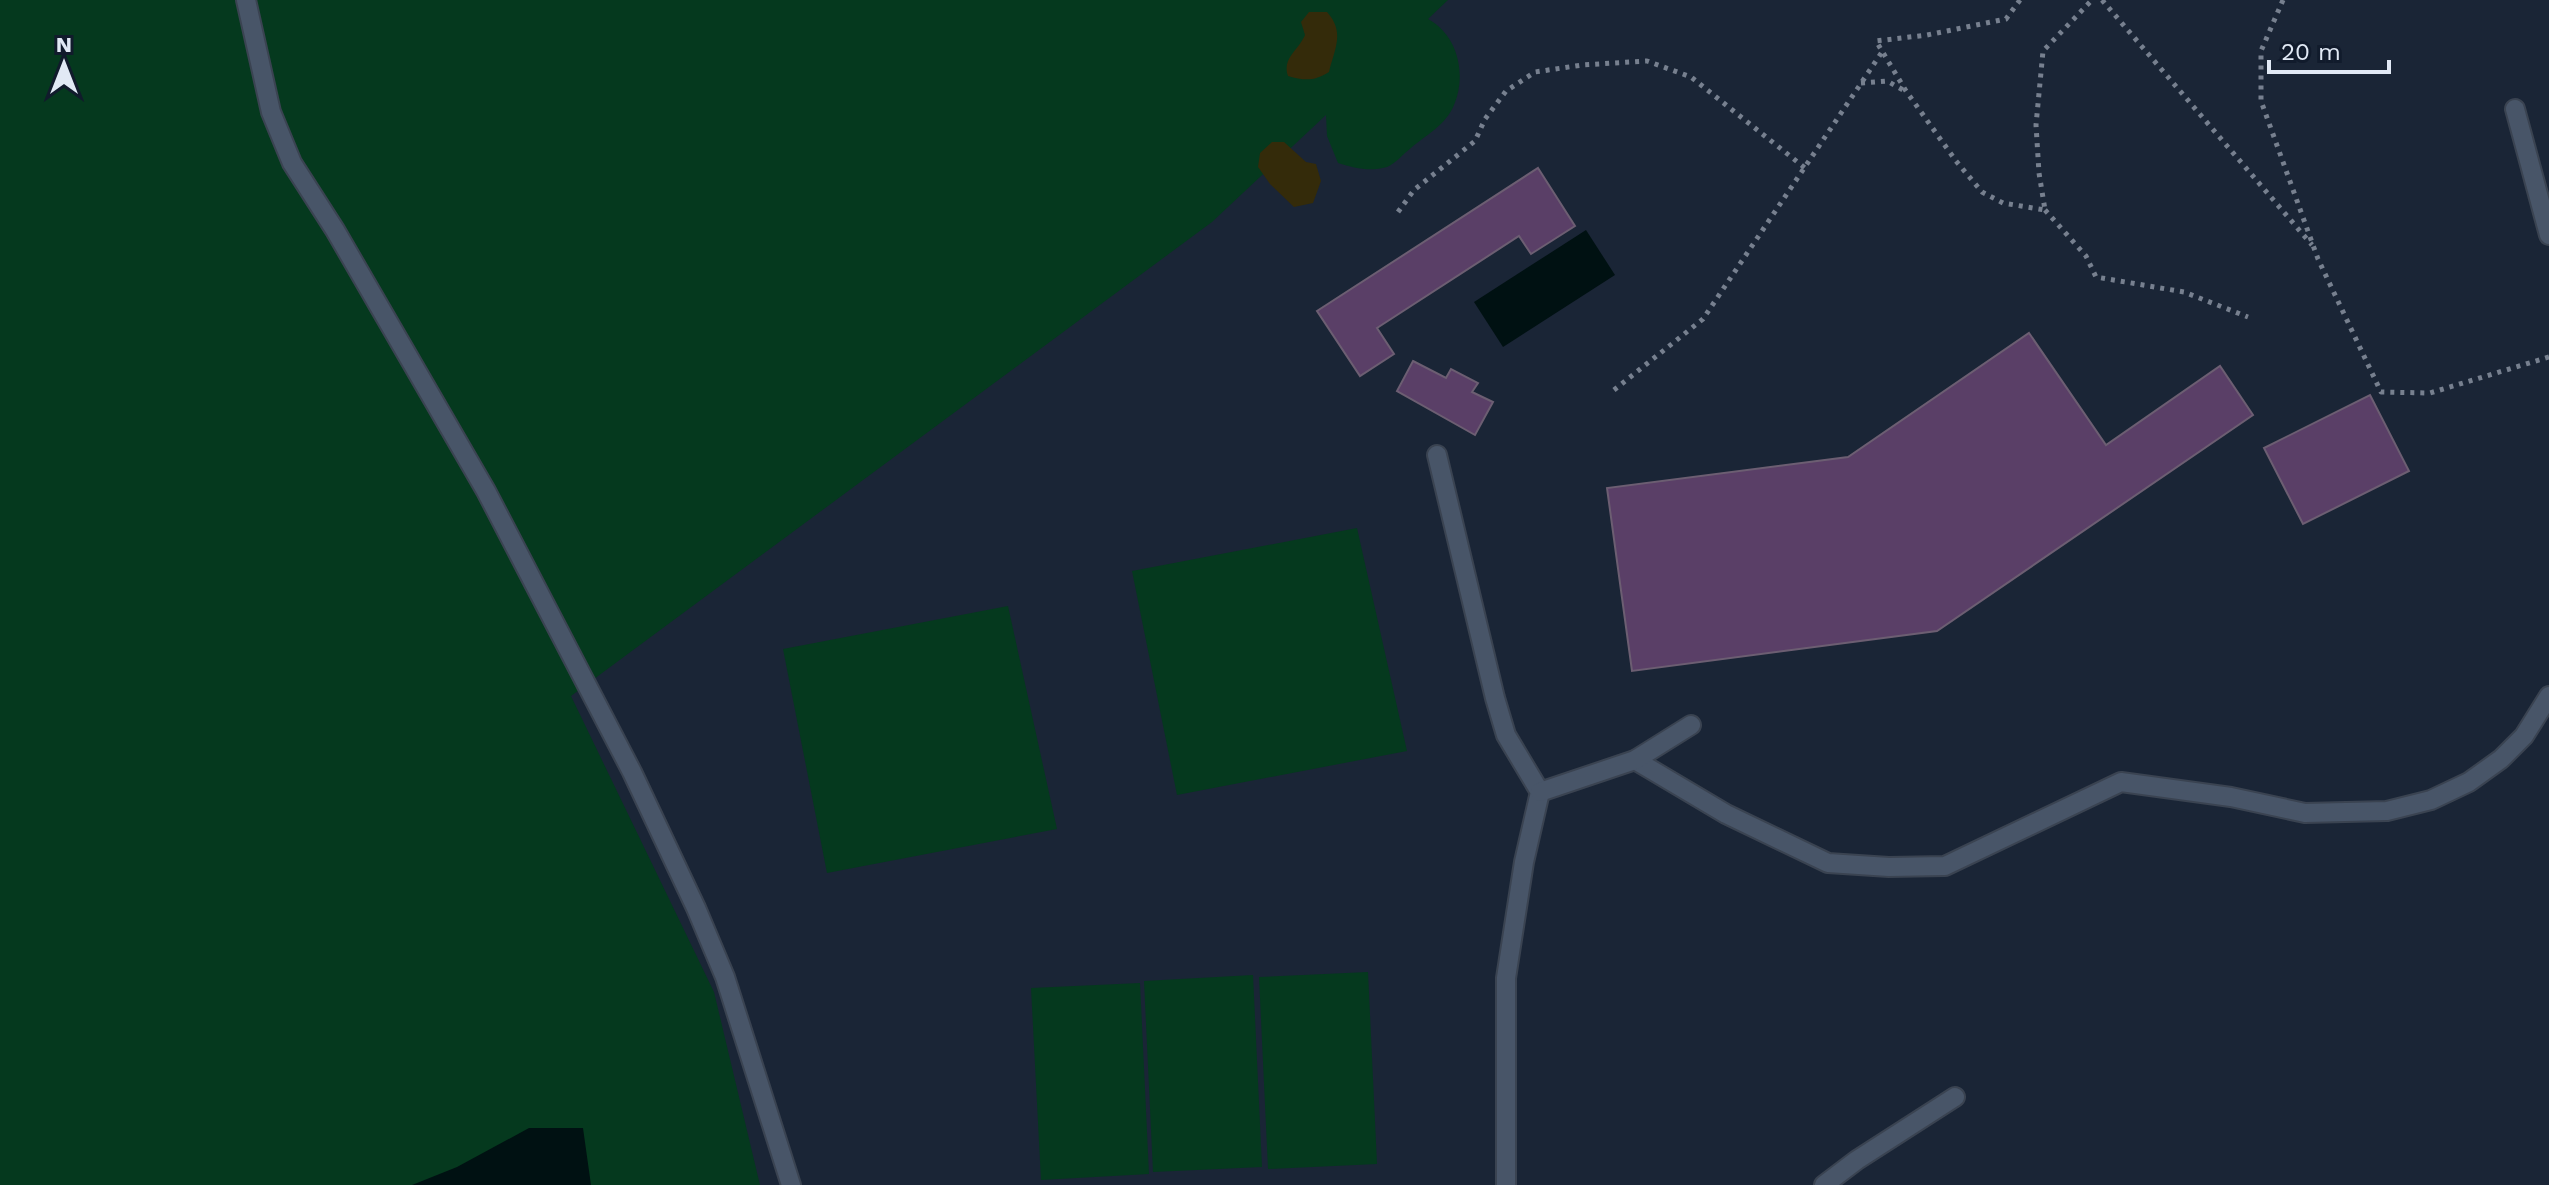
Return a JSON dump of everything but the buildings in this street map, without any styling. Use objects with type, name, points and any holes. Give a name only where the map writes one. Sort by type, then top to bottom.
[{"type":"lane","points":[[246,0],[271,112],[292,163],[335,230],[486,491],[632,772],[696,908],[725,977],[791,1185]]},
{"type":"lane","points":[[2515,109],[2526,140],[2549,235]]},
{"type":"lane","points":[[1437,455],[1506,735],[1540,792],[1521,876],[1506,978],[1506,1185]]},
{"type":"lane","points":[[1635,760],[1726,814],[1828,863],[1889,867],[1945,866],[2121,782],[2231,797],[2305,813],[2387,811],[2431,800],[2469,782],[2501,759],[2524,736],[2549,696]]},
{"type":"lane","points":[[1540,792],[1635,760],[1691,725]]},
{"type":"lane","points":[[1824,1185],[1955,1097]]},
{"type":"path","points":[[2020,0],[2006,19],[1927,35],[1876,41],[1906,91],[1982,192],[2003,203],[2045,210]]},
{"type":"path","points":[[2092,0],[2043,51],[2036,125],[2045,210],[2086,256],[2096,277],[2184,292],[2248,317]]},
{"type":"path","points":[[2102,0],[2314,248]]},
{"type":"path","points":[[2283,0],[2261,51],[2261,101],[2314,248],[2381,392],[2430,393],[2549,357]]},
{"type":"path","points":[[1614,390],[1703,319],[1882,52]]},
{"type":"path","points":[[1398,212],[1414,190],[1475,141],[1485,119],[1506,91],[1535,72],[1582,65],[1647,61],[1691,77],[1805,168]]},
{"type":"path","points":[[1861,83],[1887,81],[1906,91]]},
{"type":"green space","points":[[0,0],[1448,0],[1428,19],[1447,35],[1453,45],[1460,81],[1454,105],[1446,118],[1387,167],[1368,169],[1338,163],[1327,136],[1326,115],[1212,222],[571,696],[714,992],[760,1185],[0,1185]]},
{"type":"green space","points":[[1357,528],[1407,751],[1177,795],[1132,571]]},
{"type":"green space","points":[[1008,606],[1057,829],[827,873],[783,649]]},
{"type":"green space","points":[[1368,972],[1377,1164],[1268,1169],[1259,977]]},
{"type":"green space","points":[[1253,975],[1262,1167],[1153,1172],[1144,981]]},
{"type":"green space","points":[[1140,983],[1149,1174],[1041,1180],[1031,988]]},
{"type":"sand","points":[[1309,12],[1327,12],[1336,26],[1337,40],[1329,72],[1314,79],[1288,76],[1287,64],[1305,35],[1301,22]]},
{"type":"sand","points":[[1272,142],[1284,142],[1306,162],[1316,164],[1321,181],[1313,203],[1294,207],[1270,184],[1258,167],[1260,153]]},
{"type":"shaded area","points":[[1586,230],[1615,275],[1503,347],[1474,302]]},
{"type":"shaded area","points":[[529,1128],[583,1128],[591,1185],[412,1185],[457,1167]]}]
